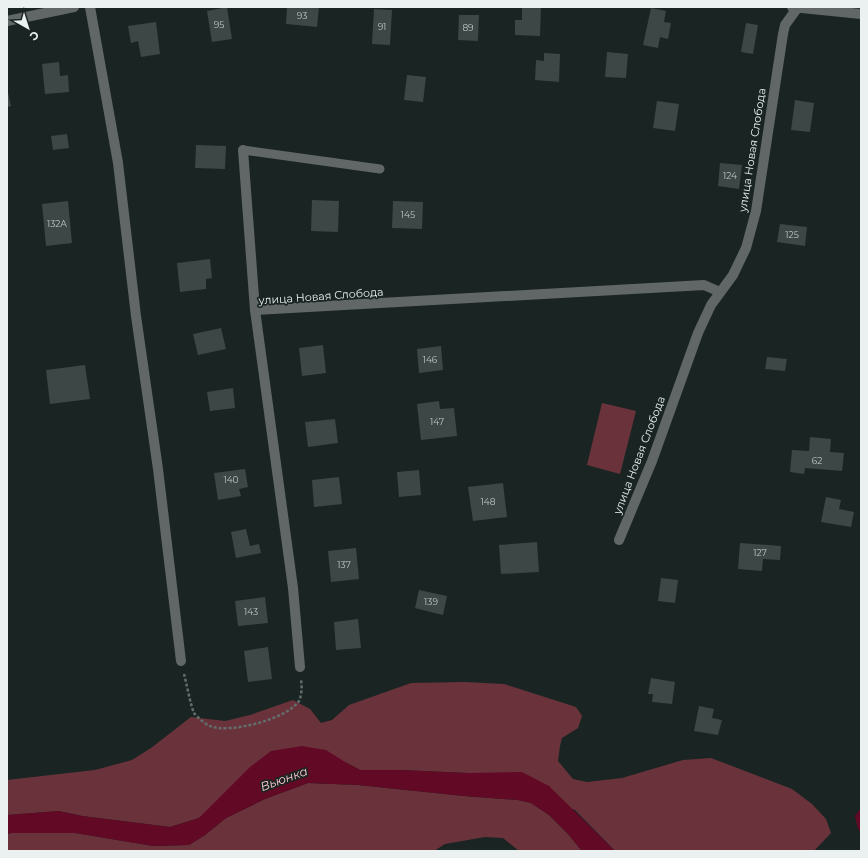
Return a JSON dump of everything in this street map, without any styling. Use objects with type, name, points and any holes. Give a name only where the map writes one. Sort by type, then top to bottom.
[{"type":"street","points":[[7,22],[74,7]]},
{"type":"street","points":[[90,7],[118,163],[136,316],[158,469],[181,661]]},
{"type":"street","points":[[795,7],[861,14]]},
{"type":"street","name":"улица Новая Слобода","points":[[619,540],[652,461],[698,333],[711,305],[732,275],[746,248],[756,211],[783,34],[785,26],[795,7]]},
{"type":"street","points":[[243,150],[255,310]]},
{"type":"street","name":"улица Новая Слобода","points":[[300,667],[293,588],[255,310],[704,285],[720,292]]},
{"type":"lane","points":[[243,150],[380,169]]},
{"type":"path","points":[[181,661],[194,712],[209,726],[222,729],[261,723],[286,711],[299,700],[302,686],[300,667]]},
{"type":"shaded area","points":[[602,403],[636,411],[620,474],[587,465]]},
{"type":"shaded area","points":[[465,682],[504,684],[576,707],[582,716],[578,728],[562,738],[558,761],[573,779],[587,782],[622,778],[683,760],[711,758],[792,789],[812,804],[826,819],[831,833],[814,851],[615,851],[575,810],[468,773],[360,770],[345,762],[218,801],[199,818],[170,827],[82,816],[59,811],[7,815],[7,780],[95,770],[132,760],[151,748],[191,717],[225,721],[250,715],[293,700],[310,709],[321,723],[332,720],[349,705],[411,683]]},
{"type":"shaded area","points":[[308,783],[358,785],[518,800],[531,803],[549,815],[582,851],[519,851],[503,838],[485,837],[445,844],[434,851],[7,851],[7,834],[11,833],[75,833],[153,846],[189,845],[205,835],[226,818],[265,799]]},
{"type":"water","name":"Вьюнка","points":[[302,746],[326,750],[360,770],[468,773],[522,772],[549,786],[615,851],[582,851],[549,815],[531,803],[518,800],[358,785],[308,783],[265,799],[226,818],[205,835],[189,845],[153,846],[75,833],[7,834],[7,815],[59,811],[82,816],[170,827],[199,818],[250,767],[271,751]]},
{"type":"water","points":[[861,808],[861,833],[858,829],[855,816]]},
{"type":"building","points":[[227,7],[232,39],[212,42],[207,11]]},
{"type":"building","points":[[319,7],[317,27],[286,24],[287,8]]},
{"type":"building","points":[[522,7],[541,7],[540,36],[515,35],[515,20],[522,20]]},
{"type":"building","points":[[651,8],[666,11],[664,22],[671,23],[668,39],[660,37],[658,48],[643,45]]},
{"type":"building","points":[[374,9],[392,10],[390,45],[372,44]]},
{"type":"building","points":[[459,15],[479,15],[478,41],[458,40]]},
{"type":"building","points":[[156,22],[160,54],[141,57],[138,41],[131,43],[128,26]]},
{"type":"building","points":[[746,23],[758,25],[753,54],[741,52]]},
{"type":"building","points":[[607,52],[628,54],[626,78],[605,77]]},
{"type":"building","points":[[544,53],[560,54],[559,82],[535,80],[536,60],[544,61]]},
{"type":"building","points":[[59,62],[60,76],[68,75],[69,92],[45,94],[42,64]]},
{"type":"building","points":[[407,75],[426,77],[423,102],[404,100]]},
{"type":"building","points":[[7,88],[11,106],[7,107]]},
{"type":"building","points":[[795,100],[814,103],[810,132],[791,130]]},
{"type":"building","points":[[657,101],[679,104],[675,131],[653,128]]},
{"type":"building","points":[[67,134],[69,148],[53,150],[51,136]]},
{"type":"building","points":[[196,145],[226,146],[225,169],[195,168]]},
{"type":"building","points":[[720,163],[742,165],[739,189],[718,186]]},
{"type":"building","points":[[312,200],[339,201],[338,232],[311,231]]},
{"type":"building","points":[[68,201],[72,243],[46,246],[42,204]]},
{"type":"building","points":[[393,201],[423,202],[422,229],[392,228]]},
{"type":"building","points":[[780,224],[807,227],[805,246],[777,242]]},
{"type":"building","points":[[210,259],[212,278],[206,279],[206,289],[180,292],[177,263]]},
{"type":"building","points":[[221,328],[226,349],[198,355],[193,334]]},
{"type":"building","points":[[323,345],[326,373],[302,376],[299,348]]},
{"type":"building","points":[[441,346],[443,370],[419,373],[417,349]]},
{"type":"building","points":[[767,357],[787,359],[785,371],[765,369]]},
{"type":"building","points":[[85,365],[90,399],[50,404],[46,370]]},
{"type":"building","points":[[233,388],[235,408],[210,411],[207,392]]},
{"type":"building","points":[[439,401],[440,409],[454,408],[457,436],[421,440],[417,404]]},
{"type":"building","points":[[335,419],[338,443],[308,447],[305,422]]},
{"type":"building","points":[[810,437],[831,439],[830,452],[844,453],[842,471],[805,468],[804,474],[790,472],[792,450],[809,451]]},
{"type":"building","points":[[245,469],[248,487],[239,489],[241,496],[218,500],[214,473]]},
{"type":"building","points":[[419,470],[421,495],[399,497],[397,472]]},
{"type":"building","points":[[339,477],[342,504],[314,507],[312,480]]},
{"type":"building","points":[[503,483],[507,517],[473,521],[468,487]]},
{"type":"building","points":[[826,497],[841,500],[839,509],[854,512],[851,527],[821,522]]},
{"type":"building","points":[[246,529],[250,546],[259,544],[261,553],[236,558],[231,532]]},
{"type":"building","points":[[537,542],[539,572],[501,574],[499,545]]},
{"type":"building","points":[[740,543],[781,546],[780,560],[763,559],[762,571],[738,569]]},
{"type":"building","points":[[356,548],[359,579],[331,582],[328,551]]},
{"type":"building","points":[[661,578],[678,580],[675,603],[658,601]]},
{"type":"building","points":[[419,590],[447,596],[443,615],[415,608]]},
{"type":"building","points":[[265,597],[268,623],[238,626],[235,601]]},
{"type":"building","points":[[358,619],[361,648],[336,650],[334,622]]},
{"type":"building","points":[[268,647],[272,679],[248,682],[244,651]]},
{"type":"building","points":[[651,678],[675,682],[672,704],[652,702],[653,694],[648,694]]},
{"type":"building","points":[[699,706],[714,709],[712,718],[722,720],[718,735],[694,731]]}]
